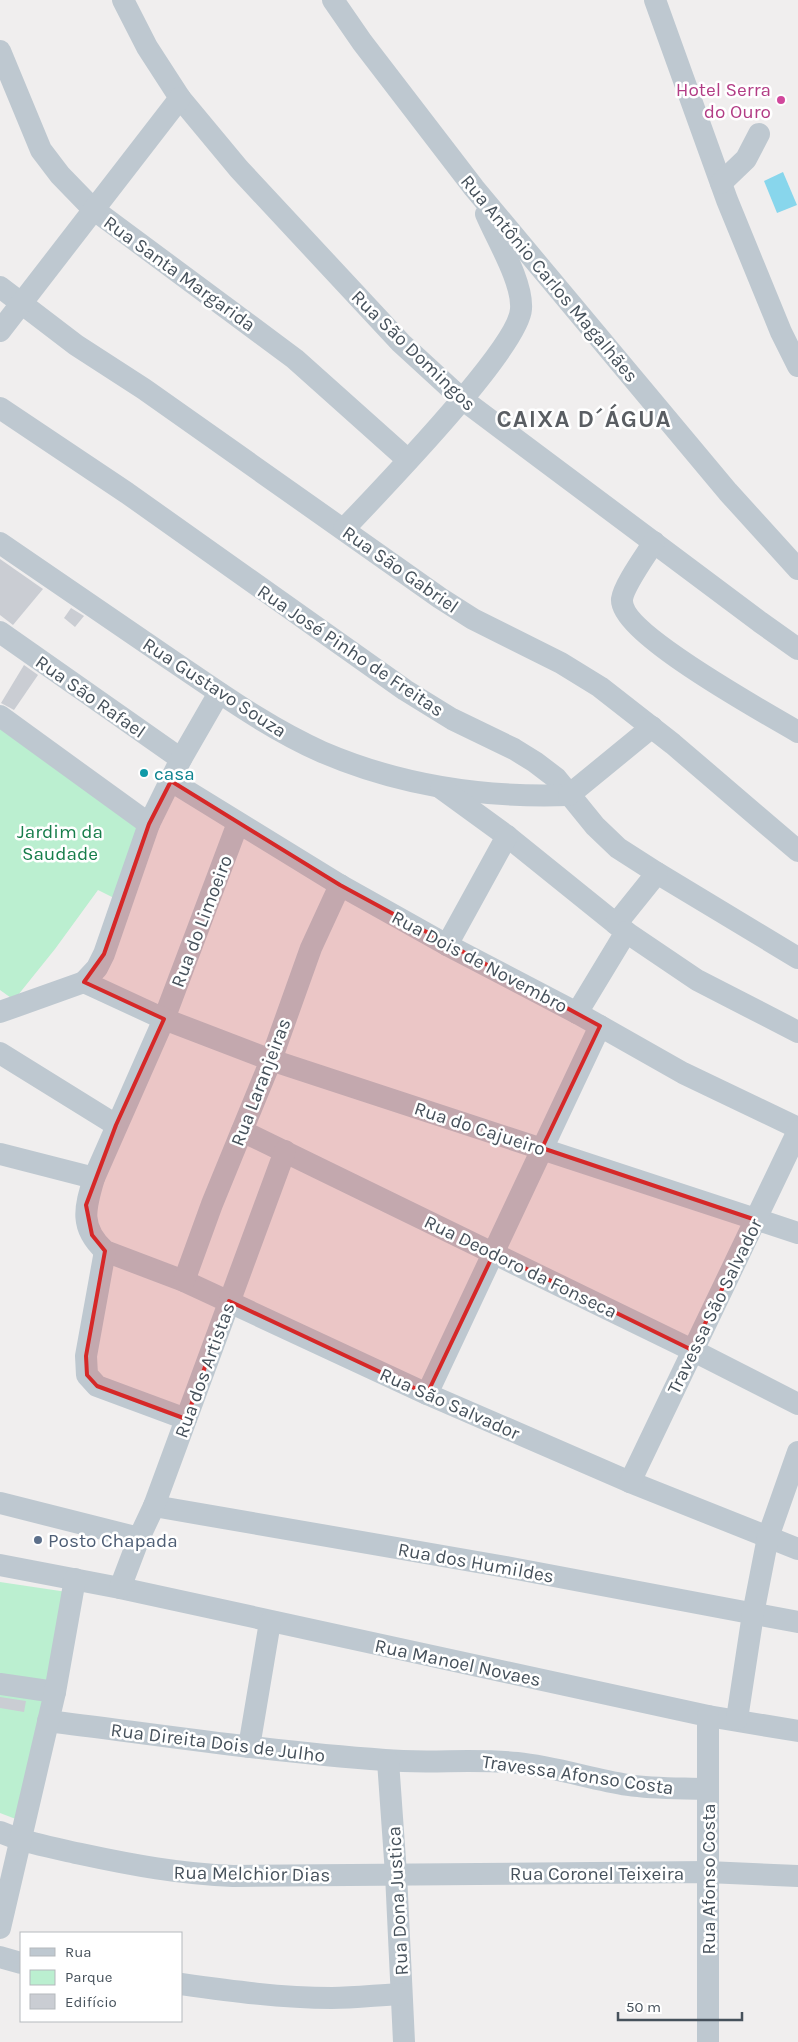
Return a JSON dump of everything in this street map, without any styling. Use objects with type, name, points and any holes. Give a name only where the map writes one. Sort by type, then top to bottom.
[{"type":"street","name":"Rua São Domingos","points":[[122,0],[148,47],[180,98],[239,169],[329,268],[401,342],[462,399],[798,648]]},
{"type":"street","name":"Rua Antônio Carlos Magalhães","points":[[333,0],[362,42],[474,188],[728,492],[798,569]]},
{"type":"street","points":[[655,0],[721,183],[778,323],[798,366]]},
{"type":"street","name":"Rua Santa Margarida","points":[[0,51],[42,150],[60,175],[94,209],[295,359],[408,460]]},
{"type":"street","points":[[0,331],[180,98]]},
{"type":"street","points":[[721,183],[746,159],[759,134]]},
{"type":"street","points":[[344,529],[462,399],[506,344],[518,322],[521,311],[521,296],[474,188]]},
{"type":"street","name":"Rua São Gabriel","points":[[0,288],[20,304],[473,619],[561,663],[600,687],[794,841]]},
{"type":"street","name":"Rua José Pinho de Freitas","points":[[0,408],[135,499],[405,690],[452,719],[514,749],[535,762],[556,778],[595,826],[618,848],[798,958]]},
{"type":"street","name":"Rua Gustavo Souza","points":[[0,542],[219,693],[270,726],[323,752],[374,771],[440,788],[498,794],[569,795]]},
{"type":"street","points":[[654,542],[626,587],[622,598],[627,615],[638,627],[688,666],[798,732]]},
{"type":"street","name":"Rua São Rafael","points":[[0,632],[181,760]]},
{"type":"street","points":[[0,1012],[84,982],[97,968],[104,954],[149,824],[181,760],[219,693]]},
{"type":"street","points":[[0,716],[149,824]]},
{"type":"street","points":[[569,795],[652,727]]},
{"type":"street","name":"Rua Dois de Novembro","points":[[171,781],[340,885],[447,945],[577,1013],[683,1074],[798,1128]]},
{"type":"street","points":[[440,788],[507,836],[621,928],[697,980],[798,1032]]},
{"type":"street","name":"Rua do Limoeiro","points":[[164,1019],[238,823]]},
{"type":"street","points":[[447,945],[507,836]]},
{"type":"street","points":[[577,1013],[621,928],[657,873]]},
{"type":"street","name":"Rua Laranjeiras","points":[[184,1281],[212,1204],[270,1060],[311,948],[340,885]]},
{"type":"street","name":"Rua do Cajueiro","points":[[84,982],[164,1019],[270,1060],[798,1233]]},
{"type":"street","points":[[164,1019],[116,1125],[94,1178],[86,1205],[87,1221],[96,1242],[105,1250],[86,1356],[87,1375],[97,1386],[186,1419]]},
{"type":"street","points":[[427,1394],[600,1026]]},
{"type":"street","points":[[0,1053],[116,1125]]},
{"type":"street","name":"Rua Deodoro da Fonseca","points":[[242,1131],[692,1350],[798,1404]]},
{"type":"street","name":"Travessa São Salvador","points":[[630,1482],[798,1132]]},
{"type":"street","name":"Rua dos Artistas","points":[[120,1588],[139,1538],[154,1506],[285,1151]]},
{"type":"street","points":[[0,1154],[94,1178]]},
{"type":"street","name":"Rua São Salvador","points":[[105,1250],[184,1281],[427,1394],[630,1482],[798,1548]]},
{"type":"street","points":[[737,1720],[752,1614],[768,1537],[798,1452]]},
{"type":"street","points":[[0,1503],[139,1538]]},
{"type":"street","name":"Rua dos Humildes","points":[[154,1506],[506,1567],[798,1622]]},
{"type":"street","name":"Rua Manoel Novaes","points":[[0,1565],[120,1588],[708,1716],[798,1731]]},
{"type":"street","points":[[0,1928],[10,1836],[48,1721],[75,1579]]},
{"type":"street","points":[[249,1747],[270,1622]]},
{"type":"street","points":[[0,1684],[55,1692]]},
{"type":"street","name":"Rua Afonso Costa","points":[[708,1716],[708,2042]]},
{"type":"street","name":"Rua Direita Dois de Julho","points":[[48,1721],[249,1747],[388,1761]]},
{"type":"street","name":"Travessa Afonso Costa","points":[[388,1761],[486,1760],[548,1767],[628,1785],[656,1788],[708,1789]]},
{"type":"street","name":"Rua Dona Justica","points":[[388,1761],[396,1874],[404,2042]]},
{"type":"street","name":"Rua Melchior Dias","points":[[10,1836],[161,1870],[195,1875],[396,1874]]},
{"type":"street","name":"Rua Coronel Teixeira","points":[[396,1874],[707,1872],[798,1876]]},
{"type":"street","points":[[0,1957],[20,1963]]},
{"type":"street","points":[[182,1984],[248,1993],[302,1997],[332,1998],[401,1994]]},
{"type":"highlighted area","points":[[171,781],[340,885],[600,1026],[542,1148],[756,1220],[692,1350],[494,1253],[427,1394],[229,1301],[186,1419],[97,1386],[87,1375],[86,1356],[105,1251],[92,1235],[86,1205],[116,1125],[164,1019],[84,982],[104,954],[149,824]]},
{"type":"green space","name":"Jardim da Saudade","points":[[0,725],[139,825],[116,899],[98,890],[55,949],[14,1000],[0,990]]},
{"type":"green space","points":[[0,1582],[67,1592],[21,1821],[0,1813]]},
{"type":"water","points":[[783,172],[797,205],[777,213],[764,181]]},
{"type":"building","points":[[0,559],[43,589],[13,625],[0,615]]},
{"type":"building","points":[[71,608],[84,616],[75,627],[64,618]]},
{"type":"building","points":[[24,665],[38,675],[14,710],[1,703]]},
{"type":"building","points":[[0,1697],[26,1701],[24,1712],[0,1708]]},
{"type":"place","name":"Hotel Serra do Ouro","points":[[781,100]]},
{"type":"place","name":"casa","points":[[144,773]]},
{"type":"place","name":"Posto Chapada","points":[[38,1540]]},
{"type":"district","name":"CAIXA D´ÁGUA","points":[[584,419]]}]
